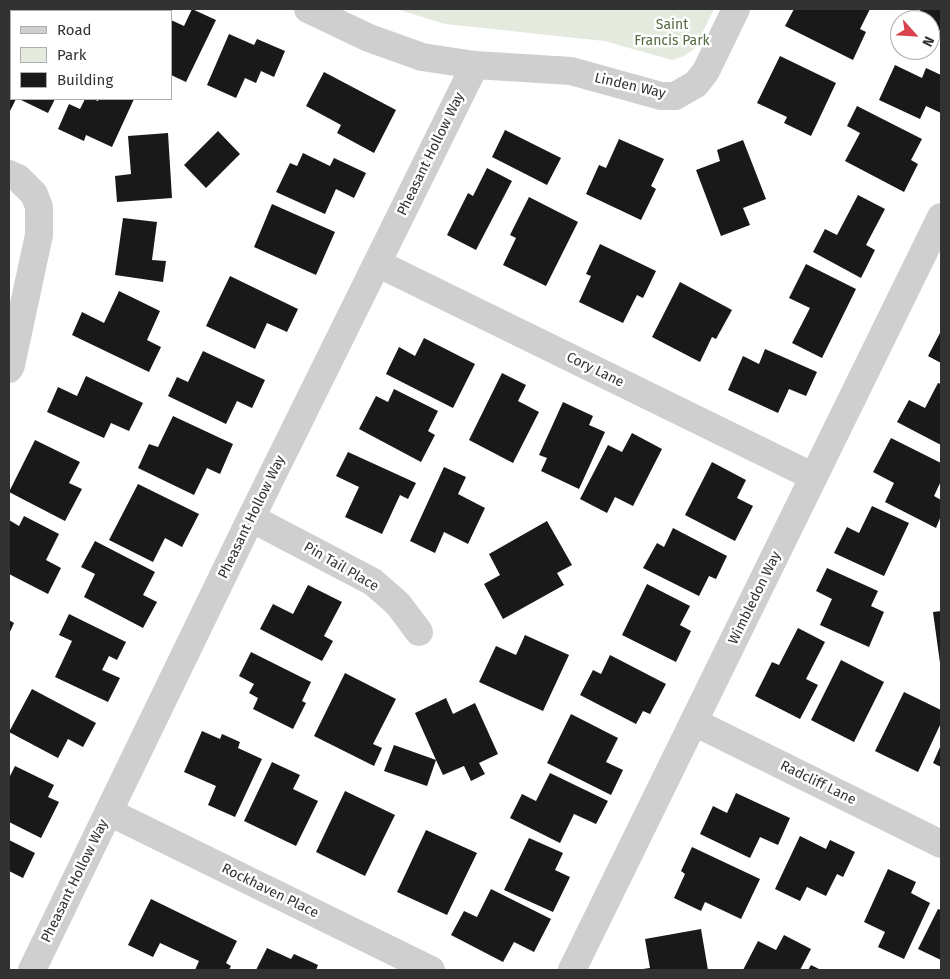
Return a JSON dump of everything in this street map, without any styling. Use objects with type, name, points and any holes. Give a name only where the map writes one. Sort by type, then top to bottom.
[{"type":"street","name":"Linden Way","points":[[308,9],[369,38],[422,58],[475,65],[571,71],[661,96],[675,96],[696,84],[706,71],[736,9]]},
{"type":"street","name":"Pheasant Hollow Way","points":[[32,970],[251,518],[475,65]]},
{"type":"street","points":[[9,174],[18,178],[34,194],[39,207],[39,235],[9,369]]},
{"type":"street","name":"Wimbledon Way","points":[[572,970],[940,223]]},
{"type":"street","name":"Cory Lane","points":[[377,263],[814,477]]},
{"type":"street","name":"Pin Tail Place","points":[[251,518],[373,582],[398,604],[419,632]]},
{"type":"street","name":"Radcliff Lane","points":[[694,722],[941,844]]},
{"type":"street","name":"Rockhaven Place","points":[[109,812],[431,970]]},
{"type":"green space","name":"Saint Francis Park","points":[[396,9],[714,9],[695,48],[684,56],[672,60],[604,41],[445,24]]},
{"type":"building","points":[[67,9],[137,9],[136,10]]},
{"type":"building","points":[[192,9],[216,20],[186,82],[172,75],[172,20],[184,26]]},
{"type":"building","points":[[794,9],[870,9],[860,29],[866,32],[853,60],[785,26]]},
{"type":"building","points":[[941,9],[941,31],[940,10],[920,10]]},
{"type":"building","points":[[229,34],[254,45],[257,39],[285,51],[274,77],[261,71],[256,83],[245,78],[236,98],[207,85]]},
{"type":"building","points":[[10,54],[10,100],[16,100],[9,113]]},
{"type":"building","points":[[780,56],[836,83],[811,136],[784,123],[787,117],[757,103]]},
{"type":"building","points":[[895,65],[922,78],[926,68],[941,75],[941,113],[926,106],[920,119],[879,100]]},
{"type":"building","points":[[324,72],[396,110],[374,153],[337,133],[341,125],[306,106]]},
{"type":"building","points":[[21,100],[54,100],[48,113]]},
{"type":"building","points":[[84,100],[134,100],[112,147],[86,135],[84,141],[58,129],[69,104],[80,109]]},
{"type":"building","points":[[857,106],[922,139],[911,160],[918,164],[904,192],[845,161],[860,133],[847,126]]},
{"type":"building","points":[[505,130],[561,158],[547,185],[492,157]]},
{"type":"building","points":[[218,131],[240,154],[206,188],[184,165]]},
{"type":"building","points":[[168,133],[172,198],[117,202],[115,176],[131,174],[128,136]]},
{"type":"building","points":[[619,139],[664,159],[651,186],[656,189],[641,220],[586,194],[599,165],[606,168]]},
{"type":"building","points":[[743,140],[766,199],[743,208],[750,225],[721,236],[696,170],[720,161],[717,150]]},
{"type":"building","points":[[303,153],[330,166],[334,158],[366,173],[354,198],[336,189],[325,214],[276,192],[290,163],[297,166]]},
{"type":"building","points":[[487,168],[512,181],[476,250],[447,235],[468,193],[473,196]]},
{"type":"building","points":[[858,195],[885,209],[866,245],[875,250],[861,278],[813,252],[825,229],[837,235]]},
{"type":"building","points":[[529,197],[578,222],[546,286],[503,265],[516,238],[510,235]]},
{"type":"building","points":[[272,204],[335,232],[316,275],[254,247]]},
{"type":"building","points":[[123,218],[157,222],[152,260],[166,261],[163,282],[115,275]]},
{"type":"building","points":[[600,244],[656,271],[643,298],[637,295],[623,323],[579,302],[591,276],[586,274]]},
{"type":"building","points":[[806,264],[856,289],[822,358],[792,343],[810,308],[789,298]]},
{"type":"building","points":[[230,276],[298,309],[287,332],[267,323],[255,349],[206,326]]},
{"type":"building","points":[[680,282],[732,310],[716,339],[712,337],[700,362],[652,337]]},
{"type":"building","points":[[119,291],[160,311],[147,340],[161,347],[149,372],[72,335],[82,312],[104,323]]},
{"type":"building","points":[[941,331],[941,363],[928,356]]},
{"type":"building","points":[[424,338],[475,364],[453,408],[386,374],[399,347],[415,356]]},
{"type":"building","points":[[765,349],[817,372],[806,396],[789,389],[778,413],[728,390],[743,356],[759,364]]},
{"type":"building","points":[[203,351],[265,380],[252,408],[237,401],[226,424],[168,396],[177,377],[188,382]]},
{"type":"building","points":[[502,373],[526,385],[518,401],[539,412],[513,463],[469,440]]},
{"type":"building","points":[[86,376],[143,403],[129,431],[111,423],[104,438],[47,412],[58,387],[77,396]]},
{"type":"building","points":[[938,383],[941,384],[941,445],[897,422],[909,400],[925,408]]},
{"type":"building","points":[[394,389],[438,411],[428,431],[435,435],[421,462],[359,429],[376,396],[388,402]]},
{"type":"building","points":[[563,402],[593,416],[589,425],[605,432],[579,489],[541,471],[547,458],[539,455]]},
{"type":"building","points":[[173,416],[233,444],[220,474],[207,468],[194,495],[138,468],[149,444],[158,447]]},
{"type":"building","points":[[632,433],[662,449],[633,506],[615,497],[607,513],[580,499],[608,445],[622,452]]},
{"type":"building","points":[[891,438],[941,463],[941,481],[934,496],[941,500],[941,516],[936,528],[885,502],[894,483],[873,472]]},
{"type":"building","points":[[35,440],[80,462],[69,483],[82,489],[65,521],[9,492]]},
{"type":"building","points":[[348,452],[416,483],[408,499],[400,495],[382,534],[345,517],[359,487],[336,476]]},
{"type":"building","points":[[712,462],[746,480],[737,498],[753,506],[735,541],[685,515]]},
{"type":"building","points":[[444,467],[466,477],[458,494],[485,508],[468,544],[444,532],[435,553],[410,541]]},
{"type":"building","points":[[138,484],[199,514],[182,547],[165,538],[153,562],[109,540]]},
{"type":"building","points":[[872,506],[909,523],[884,576],[834,553],[847,527],[859,533]]},
{"type":"building","points":[[24,516],[59,534],[46,560],[61,568],[48,594],[9,574],[9,520],[19,526]]},
{"type":"building","points":[[547,521],[572,565],[557,573],[564,585],[503,619],[484,584],[500,575],[489,554]]},
{"type":"building","points":[[673,528],[727,556],[716,579],[709,576],[699,596],[643,568],[657,543],[664,547]]},
{"type":"building","points":[[95,541],[155,572],[143,595],[157,602],[143,628],[84,597],[95,574],[81,567]]},
{"type":"building","points":[[827,568],[878,591],[871,606],[884,612],[869,647],[820,625],[832,599],[816,591]]},
{"type":"building","points":[[647,584],[690,606],[680,625],[691,631],[676,662],[622,635]]},
{"type":"building","points":[[308,585],[342,602],[324,636],[333,641],[322,661],[260,629],[273,604],[293,614]]},
{"type":"building","points":[[941,611],[941,663],[940,663],[933,612]]},
{"type":"building","points":[[69,614],[126,642],[117,660],[109,656],[102,670],[120,678],[108,702],[55,677],[72,641],[59,635]]},
{"type":"building","points":[[9,620],[14,623],[9,634]]},
{"type":"building","points":[[798,628],[825,642],[806,679],[818,685],[800,719],[755,696],[772,662],[779,665]]},
{"type":"building","points":[[525,635],[569,655],[543,711],[479,682],[496,646],[516,655]]},
{"type":"building","points":[[251,652],[311,682],[302,701],[306,703],[293,729],[253,709],[258,698],[249,693],[254,684],[239,676]]},
{"type":"building","points":[[610,655],[666,684],[650,714],[643,711],[636,724],[580,695],[593,670],[601,674]]},
{"type":"building","points":[[841,660],[884,682],[854,742],[811,720]]},
{"type":"building","points":[[345,673],[396,699],[373,744],[382,748],[374,766],[314,736]]},
{"type":"building","points":[[32,689],[96,723],[83,747],[68,739],[58,758],[9,732]]},
{"type":"building","points":[[904,692],[941,710],[941,723],[918,772],[875,751]]},
{"type":"building","points":[[446,698],[453,714],[475,703],[498,754],[479,763],[485,774],[471,781],[464,766],[443,775],[415,713]]},
{"type":"building","points":[[571,714],[618,738],[606,762],[623,770],[611,795],[547,763]]},
{"type":"building","points":[[202,731],[220,739],[222,734],[240,742],[238,748],[262,759],[235,817],[208,805],[216,786],[184,772]]},
{"type":"building","points":[[394,745],[436,760],[427,786],[384,771]]},
{"type":"building","points":[[941,745],[941,767],[933,763]]},
{"type":"building","points":[[272,762],[300,775],[293,789],[318,801],[296,846],[244,821]]},
{"type":"building","points":[[15,766],[54,785],[48,797],[59,802],[41,838],[9,822],[9,778]]},
{"type":"building","points":[[550,773],[608,801],[596,824],[574,814],[560,843],[510,818],[522,794],[536,801]]},
{"type":"building","points":[[345,791],[395,815],[365,876],[316,852]]},
{"type":"building","points":[[736,793],[790,818],[778,845],[760,837],[750,858],[700,834],[713,806],[727,813]]},
{"type":"building","points":[[426,830],[477,853],[447,915],[397,892]]},
{"type":"building","points":[[800,836],[826,849],[830,840],[855,852],[843,877],[837,874],[826,896],[807,887],[800,901],[775,889]]},
{"type":"building","points":[[529,838],[563,853],[555,870],[570,877],[553,912],[504,890]]},
{"type":"building","points":[[9,840],[35,853],[23,878],[9,871]]},
{"type":"building","points":[[692,847],[760,879],[741,919],[705,902],[701,911],[674,898],[685,874],[681,871]]},
{"type":"building","points":[[888,869],[916,882],[911,893],[930,903],[904,959],[878,947],[885,932],[864,922]]},
{"type":"building","points":[[491,889],[551,919],[534,952],[514,942],[503,962],[451,935],[464,911],[477,917]]},
{"type":"building","points":[[151,899],[237,941],[226,963],[231,966],[229,970],[195,970],[199,961],[160,943],[153,957],[128,945]]},
{"type":"building","points":[[938,909],[941,910],[941,960],[918,949]]},
{"type":"building","points":[[701,929],[708,970],[643,970],[650,968],[645,939]]},
{"type":"building","points":[[784,935],[811,949],[800,970],[743,970],[758,941],[776,950]]},
{"type":"building","points":[[267,948],[291,959],[294,954],[318,965],[316,970],[256,970]]},
{"type":"building","points":[[811,965],[821,970],[808,970]]}]
